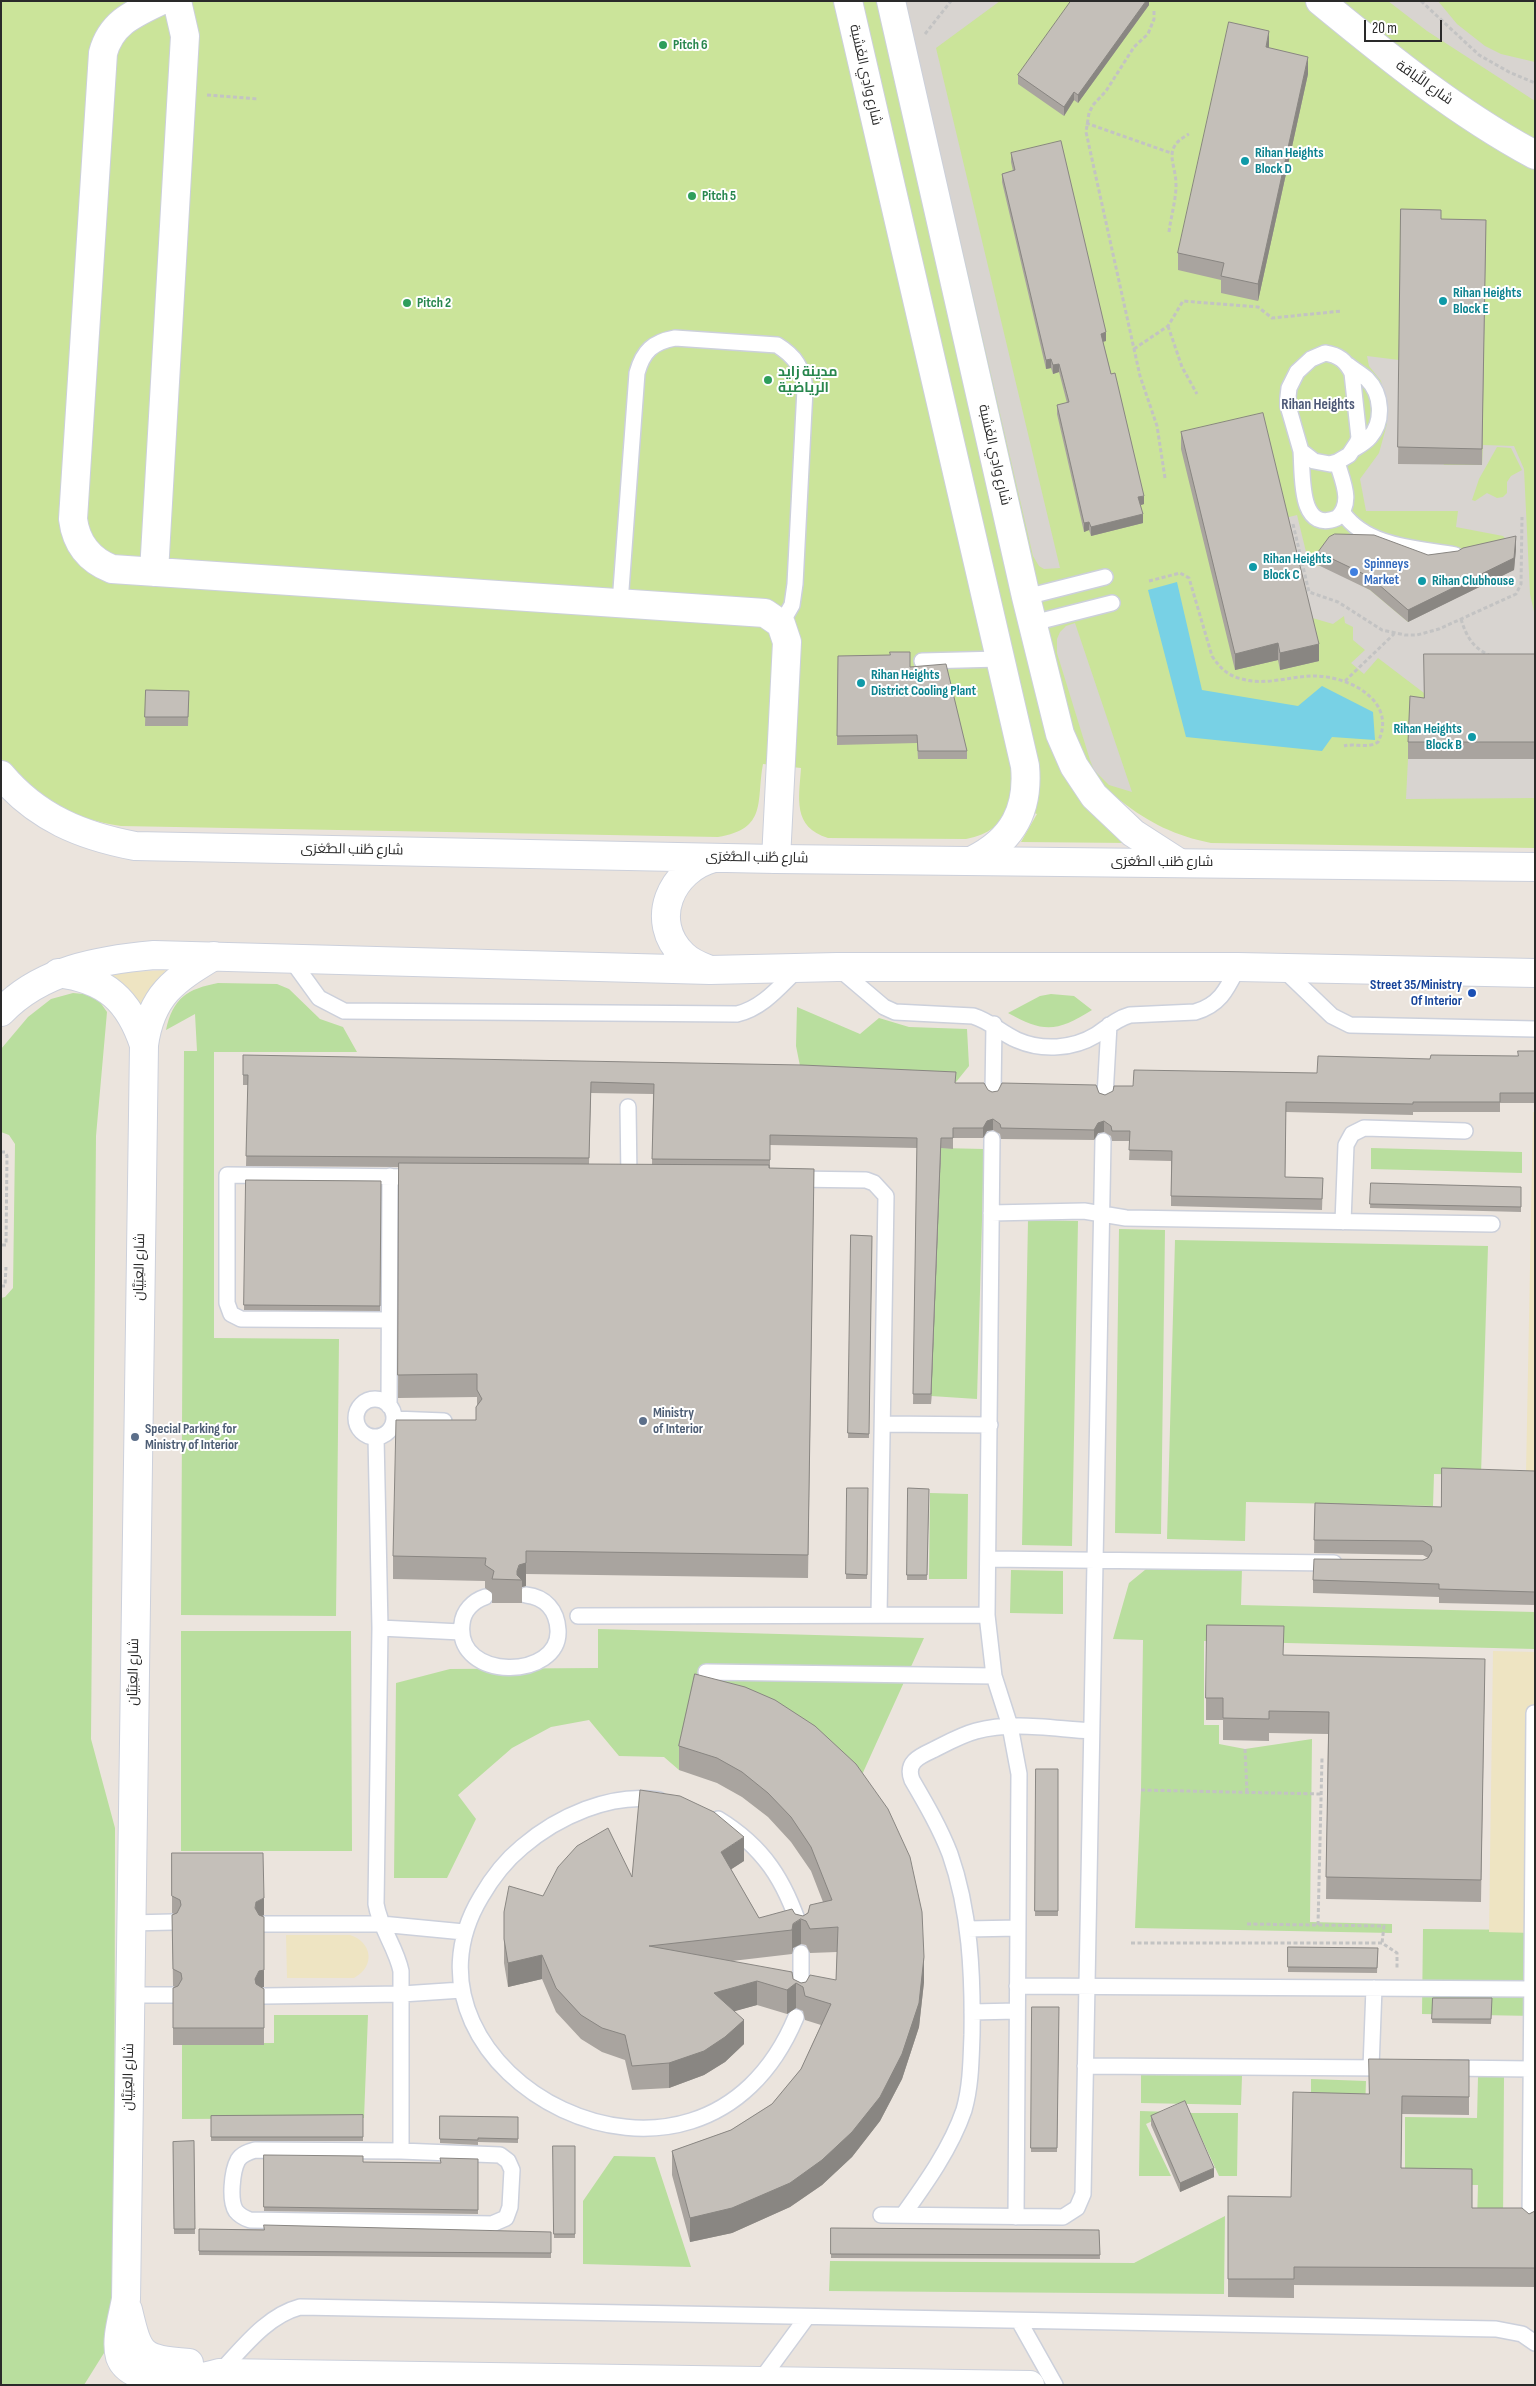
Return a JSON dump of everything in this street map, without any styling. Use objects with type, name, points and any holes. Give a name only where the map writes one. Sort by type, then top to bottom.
[{"type":"street","points":[[160,1],[119,23],[109,37],[103,53],[73,519],[81,545],[101,565],[112,568],[765,613],[781,624],[787,642],[776,859]]},
{"type":"street","points":[[154,572],[185,36],[177,1]]},
{"type":"street","name":"شارع وادِي الغَشبة","points":[[848,1],[1025,766],[1026,784],[1018,818],[1010,832],[994,848],[973,860]]},
{"type":"street","name":"شارع وادِي الغَشبة","points":[[891,1],[1026,597],[1060,734],[1083,782],[1112,815],[1133,833],[1178,862]]},
{"type":"street","name":"شارع اللَّباقة","points":[[1320,1],[1399,66],[1504,138],[1535,155]]},
{"type":"street","name":"شارع طُنب الصُّغرَى","points":[[1,775],[30,803],[62,824],[98,839],[135,846],[718,856],[776,859],[1535,867]]},
{"type":"street","points":[[710,970],[695,964],[678,948],[668,926],[667,910],[670,894],[677,880],[688,869],[702,860],[718,856]]},
{"type":"street","points":[[1,1012],[23,992],[58,973],[130,957],[179,955],[710,970],[837,967],[1238,967],[1535,973]]},
{"type":"street","name":"شارع العِبَيَّان","points":[[214,956],[184,974],[160,998],[146,1028],[144,1045],[126,2300],[136,2342],[146,2355],[155,2360],[194,2363],[219,2373],[415,2380],[760,2381],[861,2384],[1030,2385]]},
{"type":"street","name":"شارع العِبَيَّان","points":[[58,973],[78,976],[97,982],[114,994],[128,1008],[144,1045]]},
{"type":"lane","points":[[620,603],[637,373],[641,359],[649,347],[662,340],[676,338],[776,346],[789,352],[798,362],[804,375],[805,388],[795,584],[792,605],[781,624]]},
{"type":"lane","points":[[1301,451],[1314,461],[1330,464],[1337,462],[1369,439],[1375,430],[1379,409],[1378,399],[1368,380],[1333,354],[1318,355],[1303,366],[1292,380],[1289,388],[1288,406],[1301,451],[1306,508],[1316,518],[1330,521],[1343,513],[1346,499],[1337,462]]},
{"type":"lane","points":[[1348,365],[1352,373],[1359,438],[1354,449]]},
{"type":"lane","points":[[1343,513],[1356,529],[1373,539],[1455,555]]},
{"type":"lane","points":[[1026,597],[1104,577]]},
{"type":"lane","points":[[1033,623],[1112,603]]},
{"type":"lane","points":[[922,661],[1000,659]]},
{"type":"lane","points":[[290,958],[319,998],[344,1011],[737,1014],[747,1011],[764,1001],[799,968]]},
{"type":"lane","points":[[837,967],[884,1007],[895,1012],[973,1016],[994,1024],[1016,1040],[1045,1047],[1080,1042],[1095,1035],[1109,1024],[1130,1015],[1195,1012],[1205,1009],[1225,994],[1238,967]]},
{"type":"lane","points":[[1282,968],[1332,1016],[1350,1025],[1535,1029]]},
{"type":"lane","points":[[993,1094],[994,1024]]},
{"type":"lane","points":[[1105,1096],[1109,1024]]},
{"type":"lane","points":[[628,1107],[629,1178]]},
{"type":"lane","points":[[1343,1222],[1346,1145],[1352,1134],[1364,1128],[1465,1130]]},
{"type":"lane","points":[[992,1138],[987,1615],[994,1676],[1010,1726],[1019,1774],[1016,2217]]},
{"type":"lane","points":[[881,2215],[1063,2217],[1076,2208],[1081,2201],[1104,1141]]},
{"type":"lane","points":[[389,1320],[242,1319],[231,1314],[227,1303],[227,1175],[430,1177]]},
{"type":"lane","points":[[376,1438],[391,1428],[389,1320],[390,1176]]},
{"type":"lane","points":[[610,1178],[648,1178]]},
{"type":"lane","points":[[782,1179],[866,1180],[874,1183],[886,1196],[878,1615]]},
{"type":"lane","points":[[992,1213],[1074,1210],[1126,1218],[1492,1224]]},
{"type":"lane","points":[[376,1438],[361,1431],[356,1415],[360,1407],[366,1402],[382,1401],[391,1413],[463,1421]]},
{"type":"lane","points":[[883,1424],[990,1425]]},
{"type":"lane","points":[[376,1438],[380,1628],[376,1904],[381,1924],[398,1959],[402,1994],[401,2151]]},
{"type":"lane","points":[[988,1559],[1353,1563]]},
{"type":"lane","points":[[485,1597],[476,1600],[467,1609],[462,1620],[461,1632],[464,1644],[470,1654],[480,1662],[492,1666],[529,1666],[540,1662],[549,1655],[556,1645],[559,1634],[558,1622],[554,1611],[546,1602],[536,1596],[526,1595]]},
{"type":"lane","points":[[578,1616],[987,1615]]},
{"type":"lane","points":[[380,1628],[461,1632]]},
{"type":"lane","points":[[706,1672],[994,1676]]},
{"type":"lane","points":[[1530,2223],[1533,2170],[1531,2069],[1534,1713]]},
{"type":"lane","points":[[903,2215],[941,2158],[964,2109],[971,2071],[972,2012],[968,1928],[950,1854],[933,1815],[912,1780],[910,1769],[912,1763],[920,1756],[975,1731],[1010,1726],[1092,1731]]},
{"type":"lane","points":[[675,1803],[652,1799],[621,1801],[591,1807],[562,1819],[536,1835],[512,1855],[492,1879],[476,1906],[464,1932],[460,1950],[462,1990],[473,2022],[488,2048],[506,2071],[529,2090],[554,2106],[582,2117],[606,2125],[633,2129],[660,2128],[686,2123],[711,2114],[734,2101],[754,2084],[772,2064],[786,2042],[796,2017]]},
{"type":"lane","points":[[703,1812],[737,1831],[759,1851],[785,1888],[801,1931]]},
{"type":"lane","points":[[131,1923],[172,1922]]},
{"type":"lane","points":[[264,1924],[381,1924],[464,1932]]},
{"type":"lane","points":[[968,1928],[1018,1928]]},
{"type":"lane","points":[[801,1954],[801,1998]]},
{"type":"lane","points":[[1017,1986],[1532,1988]]},
{"type":"lane","points":[[1372,2068],[1374,1988]]},
{"type":"lane","points":[[264,1996],[402,1994],[462,1990]]},
{"type":"lane","points":[[130,1995],[173,1995]]},
{"type":"lane","points":[[972,2012],[1017,2011]]},
{"type":"lane","points":[[1085,2066],[1403,2068]]},
{"type":"lane","points":[[1433,2068],[1531,2069]]},
{"type":"lane","points":[[254,2150],[401,2151],[495,2155],[504,2158],[512,2170],[510,2207],[506,2218],[492,2224],[250,2220],[242,2217],[233,2203],[235,2167],[239,2159],[246,2152],[254,2150]]},
{"type":"lane","points":[[219,2373],[272,2320],[280,2314],[300,2307],[1509,2330],[1522,2334],[1535,2343]]},
{"type":"lane","points":[[760,2381],[808,2317]]},
{"type":"lane","points":[[1019,2321],[1055,2385]]},
{"type":"path","points":[[921,39],[951,1]]},
{"type":"path","points":[[1420,1],[1479,56],[1535,83]]},
{"type":"path","points":[[1154,12],[1152,27],[1148,34],[1134,47],[1106,91],[1093,105],[1086,123],[1088,142],[1140,376],[1153,408],[1164,478]]},
{"type":"path","points":[[182,92],[258,99]]},
{"type":"path","points":[[1086,123],[1172,153]]},
{"type":"path","points":[[1169,232],[1176,186],[1172,153],[1177,141],[1188,134]]},
{"type":"path","points":[[1134,349],[1168,326],[1184,302],[1258,307],[1272,318],[1342,311]]},
{"type":"path","points":[[1168,326],[1182,366],[1197,394]]},
{"type":"path","points":[[1291,516],[1309,592],[1338,602],[1372,625],[1394,634],[1411,635],[1428,633],[1512,596],[1519,591],[1521,584],[1522,517]]},
{"type":"path","points":[[1149,581],[1180,573],[1189,578],[1212,656],[1218,665],[1234,677],[1244,680],[1274,682],[1315,676],[1345,682],[1372,698],[1379,706],[1384,724],[1382,734],[1374,745],[1344,746]]},
{"type":"path","points":[[1461,619],[1471,642],[1483,652],[1492,656]]},
{"type":"path","points":[[1345,682],[1394,634]]},
{"type":"path","points":[[1,1152],[5,1152],[8,1156],[6,1245],[1,1245]]},
{"type":"path","points":[[1,1286],[5,1286],[3,1267]]},
{"type":"path","points":[[1245,1748],[1247,1792]]},
{"type":"path","points":[[1318,1925],[1322,1758]]},
{"type":"path","points":[[1141,1790],[1321,1794]]},
{"type":"path","points":[[1247,1924],[1384,1926],[1382,1943]]},
{"type":"path","points":[[1130,1944],[1382,1943],[1397,1954],[1396,1988]]},
{"type":"green space","name":"مدينة زايد الرياضية","points":[[1,1],[1535,1],[1535,848],[1211,843],[1186,837],[1163,828],[1121,801],[1098,820],[1130,843],[1021,842],[1037,814],[1008,803],[998,823],[993,828],[966,839],[828,838],[808,827],[803,819],[799,800],[801,768],[763,764],[759,801],[757,811],[752,820],[745,827],[734,833],[718,837],[121,826],[86,818],[54,804],[25,785],[1,758]]},
{"type":"green space","points":[[218,983],[277,984],[289,989],[320,1019],[343,1027],[357,1052],[214,1052],[214,1338],[339,1339],[336,1616],[181,1615],[184,1051],[197,1051],[195,1014],[166,1030],[173,1010],[183,997],[198,988]]},
{"type":"green space","points":[[73,993],[95,995],[107,1012],[96,1136],[91,1739],[115,1828],[114,2337],[84,2385],[1,2385],[1,1298],[5,1297],[13,1288],[15,1144],[9,1135],[1,1132],[1,1049],[28,1017],[51,999]]},
{"type":"green space","points":[[1051,994],[1074,996],[1092,1010],[1069,1023],[1050,1027],[1031,1024],[1008,1013],[1040,996]]},
{"type":"green space","points":[[797,1007],[860,1034],[879,1018],[909,1027],[967,1029],[969,1066],[956,1082],[802,1076],[796,1046]]},
{"type":"green space","points":[[941,1148],[984,1149],[977,1399],[931,1396]]},
{"type":"green space","points":[[1371,1148],[1522,1152],[1522,1173],[1371,1169]]},
{"type":"green space","points":[[1028,1220],[1078,1221],[1072,1546],[1022,1545]]},
{"type":"green space","points":[[1119,1229],[1165,1230],[1161,1534],[1115,1533]]},
{"type":"green space","points":[[1175,1240],[1488,1246],[1481,1475],[1434,1474],[1433,1506],[1246,1502],[1245,1541],[1167,1539]]},
{"type":"green space","points":[[930,1493],[968,1494],[967,1579],[929,1579]]},
{"type":"green space","points":[[1151,1565],[1242,1568],[1241,1605],[1535,1612],[1535,1649],[1204,1641],[1204,1725],[1219,1725],[1219,1744],[1245,1749],[1312,1739],[1310,1922],[1392,1924],[1392,1933],[1135,1928],[1141,1790],[1143,1640],[1113,1639],[1129,1583]]},
{"type":"green space","points":[[1011,1570],[1063,1571],[1063,1614],[1010,1613]]},
{"type":"green space","points":[[598,1629],[924,1638],[856,1788],[679,1770],[664,1757],[619,1756],[589,1720],[551,1727],[512,1748],[458,1795],[476,1819],[447,1878],[394,1878],[396,1683],[450,1669],[598,1668]]},
{"type":"green space","points":[[181,1631],[351,1631],[352,1851],[181,1851]]},
{"type":"green space","points":[[1423,1929],[1535,1930],[1535,2016],[1422,2014]]},
{"type":"green space","points":[[274,2015],[368,2015],[364,2118],[182,2119],[182,2043],[274,2043]]},
{"type":"green space","points":[[1141,2075],[1242,2076],[1241,2105],[1141,2103]]},
{"type":"green space","points":[[1478,2077],[1504,2077],[1503,2223],[1477,2223],[1478,2185],[1405,2184],[1405,2117],[1477,2118]]},
{"type":"green space","points":[[1311,2079],[1366,2081],[1365,2110],[1311,2108]]},
{"type":"green space","points":[[1140,2111],[1172,2112],[1146,2124],[1171,2176],[1139,2176]]},
{"type":"green space","points":[[1190,2113],[1238,2113],[1237,2176],[1219,2176]]},
{"type":"green space","points":[[614,2156],[655,2157],[691,2267],[583,2264],[583,2201]]},
{"type":"green space","points":[[1225,2216],[1224,2294],[829,2291],[830,2261],[1134,2263]]},
{"type":"sand","points":[[166,970],[139,1009],[104,974]]},
{"type":"sand","points":[[1533,1112],[1535,1112],[1535,1473],[1526,1473]]},
{"type":"sand","points":[[1493,1651],[1535,1652],[1535,1933],[1489,1932]]},
{"type":"sand","points":[[286,1935],[350,1935],[357,1938],[367,1949],[368,1961],[366,1967],[354,1978],[287,1978]]},
{"type":"shaded area","points":[[905,1],[1000,1],[936,48],[1060,568],[1044,569],[1039,566],[1033,556]]},
{"type":"shaded area","points":[[1388,1],[1438,1],[1457,24],[1485,46],[1501,54],[1535,62],[1535,101],[1427,31]]},
{"type":"shaded area","points":[[1367,356],[1399,360],[1444,465],[1482,465],[1483,445],[1514,446],[1524,469],[1530,594],[1535,616],[1535,671],[1424,693],[1378,658],[1364,674],[1351,663],[1365,650],[1353,640],[1353,627],[1345,623],[1344,616],[1333,624],[1309,617],[1285,518],[1297,515],[1309,564],[1326,567],[1370,590],[1408,622],[1516,549],[1503,536],[1456,527],[1458,511],[1366,511],[1360,479],[1379,453],[1387,424],[1387,410],[1381,381],[1369,366]],"holes":[[[1497,447],[1511,448],[1522,470],[1511,476],[1507,482],[1507,493],[1503,497],[1497,498],[1487,493],[1475,501],[1472,500],[1479,479]]]},
{"type":"shaded area","points":[[1075,623],[1132,792],[1109,785],[1094,770],[1090,760],[1057,653],[1057,639],[1060,632],[1066,626]]},
{"type":"shaded area","points":[[1408,759],[1535,759],[1535,798],[1406,799]]},
{"type":"water","points":[[1177,582],[1202,690],[1298,706],[1322,686],[1373,712],[1375,740],[1332,737],[1322,751],[1186,737],[1148,590]]},
{"type":"building","points":[[1071,1],[1146,1],[1078,95],[1074,92],[1064,107],[1018,75]]},
{"type":"building","name":"Rihan Heights Block D","points":[[1229,22],[1269,31],[1266,47],[1308,57],[1258,284],[1221,276],[1224,263],[1178,253]]},
{"type":"building","points":[[1061,141],[1106,332],[1101,334],[1111,374],[1115,373],[1144,496],[1138,497],[1143,514],[1091,527],[1089,522],[1084,523],[1057,405],[1069,402],[1059,364],[1053,365],[1051,359],[1046,360],[1002,174],[1015,170],[1011,153]]},
{"type":"building","name":"Rihan Heights Block E","points":[[1401,209],[1441,210],[1441,219],[1486,220],[1482,449],[1398,447]]},
{"type":"building","name":"Rihan Heights Block C","points":[[1263,413],[1319,644],[1280,653],[1278,643],[1235,654],[1181,432]]},
{"type":"building","name":"Rihan Clubhouse","points":[[1335,534],[1374,535],[1428,555],[1458,551],[1463,548],[1516,536],[1514,558],[1408,610],[1370,577],[1318,552],[1329,537]]},
{"type":"building","points":[[890,652],[910,652],[910,667],[946,664],[967,751],[918,751],[917,735],[837,736],[838,656],[890,655]]},
{"type":"building","name":"Rihan Heights Block B","points":[[1424,654],[1535,654],[1535,742],[1408,742],[1410,696],[1424,698]]},
{"type":"building","points":[[146,690],[189,691],[188,717],[145,717]]},
{"type":"building","points":[[1518,1051],[1535,1051],[1535,1093],[1500,1093],[1500,1102],[1413,1102],[1413,1104],[1286,1102],[1285,1177],[1323,1178],[1322,1199],[1171,1196],[1172,1151],[1129,1150],[1130,1131],[1112,1131],[1111,1126],[1104,1121],[1098,1123],[1094,1130],[1001,1128],[1000,1124],[993,1119],[987,1121],[983,1128],[953,1128],[953,1138],[941,1138],[931,1394],[913,1394],[917,1138],[770,1135],[770,1160],[652,1159],[654,1084],[591,1082],[589,1158],[246,1156],[248,1075],[243,1075],[243,1055],[802,1065],[956,1072],[955,1083],[984,1083],[988,1090],[992,1092],[998,1091],[1002,1083],[1096,1085],[1099,1093],[1105,1095],[1113,1091],[1114,1086],[1133,1086],[1134,1070],[1317,1073],[1318,1056],[1430,1059],[1431,1055],[1518,1056]]},
{"type":"building","name":"Ministry of Interior","points":[[399,1163],[769,1165],[769,1168],[814,1169],[808,1555],[526,1551],[526,1563],[519,1565],[517,1571],[517,1575],[522,1580],[492,1579],[494,1571],[485,1565],[486,1558],[393,1556],[396,1420],[476,1420],[476,1407],[482,1399],[477,1390],[477,1374],[398,1375]]},
{"type":"building","points":[[246,1180],[381,1181],[380,1306],[244,1305]]},
{"type":"building","points":[[1371,1183],[1521,1187],[1521,1207],[1370,1204]]},
{"type":"building","points":[[851,1235],[872,1236],[869,1434],[848,1433]]},
{"type":"building","points":[[1442,1468],[1535,1471],[1535,1592],[1439,1589],[1439,1584],[1313,1580],[1314,1559],[1423,1560],[1428,1558],[1432,1551],[1431,1546],[1423,1541],[1314,1540],[1315,1503],[1441,1507]]},
{"type":"building","points":[[847,1488],[868,1488],[867,1575],[846,1574]]},
{"type":"building","points":[[908,1488],[929,1489],[927,1575],[907,1575]]},
{"type":"building","points":[[1207,1625],[1284,1626],[1283,1655],[1485,1659],[1481,1880],[1326,1877],[1329,1712],[1269,1711],[1269,1719],[1223,1718],[1223,1698],[1206,1698]]},
{"type":"building","points":[[695,1674],[745,1687],[775,1700],[815,1726],[856,1764],[888,1809],[910,1857],[922,1912],[924,1957],[919,2003],[902,2054],[880,2097],[852,2132],[822,2160],[790,2183],[732,2208],[690,2218],[672,2151],[731,2130],[772,2104],[801,2069],[831,2004],[805,1996],[803,1987],[796,1983],[787,1990],[757,1981],[714,1993],[744,2020],[725,2037],[704,2051],[669,2063],[632,2066],[625,2035],[602,2028],[581,2015],[556,1988],[542,1955],[508,1963],[504,1939],[504,1912],[509,1886],[543,1896],[558,1867],[577,1846],[608,1828],[632,1877],[640,1790],[680,1796],[714,1812],[744,1837],[721,1852],[759,1918],[792,1909],[795,1914],[803,1916],[808,1913],[810,1905],[832,1900],[811,1847],[791,1817],[768,1793],[742,1772],[717,1758],[679,1746]],"holes":[[[801,1919],[806,1921],[810,1929],[838,1927],[836,1980],[810,1975],[806,1982],[801,1983],[793,1979],[792,1972],[649,1946],[792,1930],[793,1924]]]},
{"type":"building","points":[[1036,1769],[1058,1769],[1058,1911],[1035,1911]]},
{"type":"building","points":[[172,1853],[263,1853],[264,1898],[256,1902],[255,1908],[259,1915],[264,1917],[264,1970],[259,1971],[255,1979],[256,1984],[264,1989],[264,2028],[173,2028],[173,1988],[178,1986],[182,1979],[181,1973],[173,1969],[172,1915],[177,1913],[181,1905],[180,1900],[172,1896]]},
{"type":"building","points":[[1288,1947],[1378,1948],[1377,1968],[1288,1967]]},
{"type":"building","points":[[1433,1998],[1492,1998],[1491,2019],[1432,2019]]},
{"type":"building","points":[[1032,2007],[1059,2007],[1057,2148],[1031,2148]]},
{"type":"building","points":[[1369,2059],[1469,2060],[1469,2097],[1402,2096],[1401,2168],[1472,2169],[1472,2208],[1522,2208],[1529,2214],[1535,2211],[1535,2268],[1294,2267],[1294,2279],[1228,2279],[1228,2196],[1291,2197],[1293,2092],[1369,2094]]},
{"type":"building","points":[[1185,2101],[1214,2168],[1180,2183],[1151,2116]]},
{"type":"building","points":[[363,2115],[363,2137],[211,2137],[211,2116]]},
{"type":"building","points":[[440,2116],[518,2117],[518,2139],[440,2139]]},
{"type":"building","points":[[194,2141],[195,2229],[174,2229],[173,2142]]},
{"type":"building","points":[[553,2146],[575,2146],[575,2234],[554,2234]]},
{"type":"building","points":[[264,2155],[363,2156],[363,2162],[441,2163],[440,2158],[478,2159],[478,2210],[264,2207]]},
{"type":"building","points":[[264,2225],[551,2232],[551,2253],[199,2251],[199,2229],[264,2230]]},
{"type":"building","points":[[831,2228],[1099,2230],[1100,2255],[831,2254]]},
{"type":"place","name":"Pitch 6","points":[[663,45]]},
{"type":"place","name":"Rihan Heights Block D","points":[[1245,161]]},
{"type":"place","name":"Pitch 5","points":[[692,196]]},
{"type":"place","name":"Rihan Heights Block E","points":[[1443,301]]},
{"type":"place","name":"Pitch 2","points":[[407,303]]},
{"type":"place","name":"مدينة زايد الرياضية","points":[[768,380]]},
{"type":"place","name":"Rihan Heights Block C","points":[[1253,567]]},
{"type":"place","name":"Spinneys Market","points":[[1354,572]]},
{"type":"place","name":"Rihan Clubhouse","points":[[1422,581]]},
{"type":"place","name":"Rihan Heights District Cooling Plant","points":[[861,683]]},
{"type":"place","name":"Rihan Heights Block B","points":[[1472,737]]},
{"type":"place","name":"Street 35/Ministry Of Interior","points":[[1472,993]]},
{"type":"place","name":"Ministry of Interior","points":[[643,1421]]},
{"type":"place","name":"Special Parking for Ministry of Interior","points":[[135,1437]]},
{"type":"district","name":"Rihan Heights","points":[[1318,405]]}]
